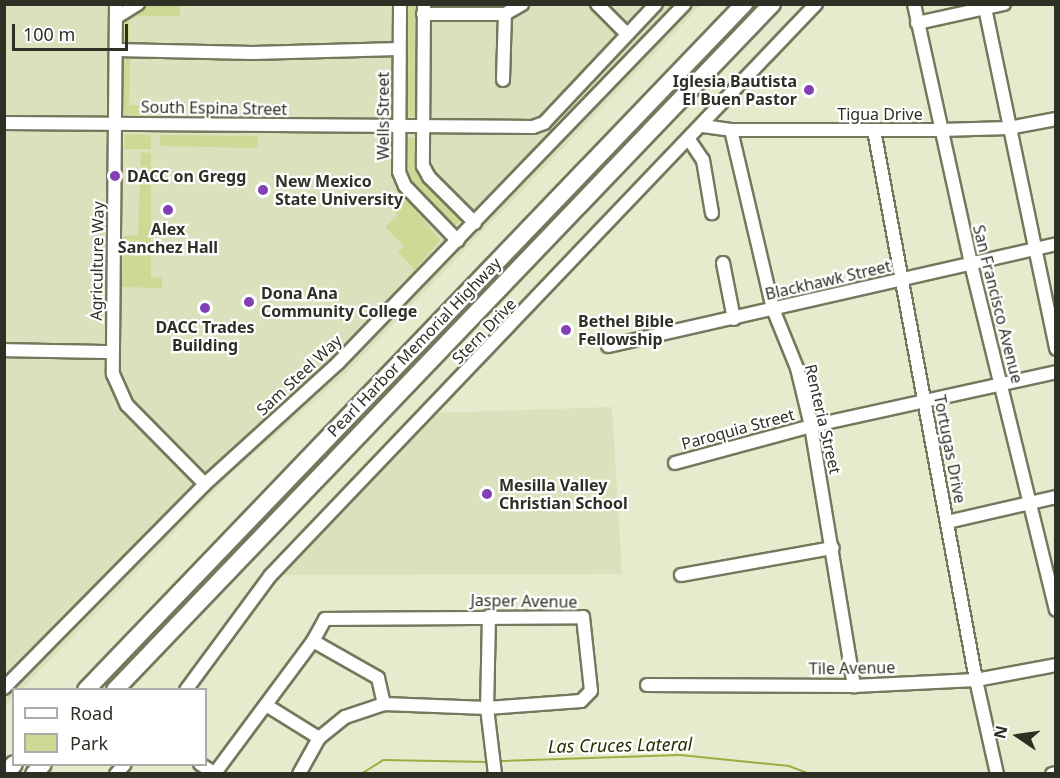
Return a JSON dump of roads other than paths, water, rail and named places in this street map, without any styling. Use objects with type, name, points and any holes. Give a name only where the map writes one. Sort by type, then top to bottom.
[{"type":"highway","name":"Pearl Harbor Memorial Highway","points":[[88,688],[744,4]]},
{"type":"highway","name":"Pearl Harbor Memorial Highway","points":[[117,688],[772,4]]},
{"type":"street","points":[[117,11],[138,4]]},
{"type":"street","name":"Wells Street","points":[[400,4],[399,127],[402,182],[458,241]]},
{"type":"street","points":[[475,223],[425,172],[422,127],[424,9],[505,14],[522,4]]},
{"type":"street","points":[[597,4],[627,34]]},
{"type":"street","name":"South Espina Street","points":[[4,123],[539,126],[656,4]]},
{"type":"street","name":"Sam Steel Way","points":[[4,688],[205,484],[312,388],[458,241],[685,4]]},
{"type":"street","name":"Stern Drive","points":[[187,688],[270,576],[690,141],[816,4]]},
{"type":"street","name":"San Francisco Avenue","points":[[914,4],[971,264],[1056,610]]},
{"type":"street","points":[[917,23],[1004,4]]},
{"type":"street","points":[[985,8],[1033,249],[1056,350]]},
{"type":"street","name":"Agriculture Way","points":[[117,11],[112,352],[115,381],[122,399],[205,484]]},
{"type":"street","points":[[503,80],[505,14]]},
{"type":"street","points":[[116,50],[253,53],[399,49]]},
{"type":"street","name":"Tigua Drive","points":[[703,126],[731,129],[940,130],[1009,128],[1056,119]]},
{"type":"street","name":"Renteria Street","points":[[731,129],[773,309],[797,368],[811,426],[854,686]]},
{"type":"street","name":"Tortugas Drive","points":[[874,130],[976,680],[997,774]]},
{"type":"street","points":[[690,141],[703,160],[712,213]]},
{"type":"street","name":"Blackhawk Street","points":[[608,346],[1056,244]]},
{"type":"street","points":[[723,263],[734,319]]},
{"type":"street","points":[[4,350],[112,352]]},
{"type":"street","name":"Paroquia Street","points":[[675,463],[811,426],[1056,372]]},
{"type":"street","points":[[947,522],[1056,497]]},
{"type":"street","points":[[681,575],[833,548]]},
{"type":"street","points":[[489,616],[487,708],[495,774]]},
{"type":"street","name":"Jasper Avenue","points":[[202,766],[216,773],[313,641],[325,619],[583,616],[591,691],[581,701],[487,708],[384,704],[345,717],[319,738],[299,774]]},
{"type":"street","points":[[313,641],[378,678],[384,704]]},
{"type":"street","name":"Tile Avenue","points":[[647,685],[854,686],[976,680],[1056,664]]},
{"type":"street","points":[[266,705],[319,738]]},
{"type":"waterway","name":"Las Cruces Lateral","points":[[500,761],[680,755],[789,766],[810,774]]},
{"type":"waterway","name":"Las Cruces Lateral","points":[[361,774],[383,760],[487,762]]},
{"type":"place","name":"Iglesia Bautista El Buen Pastor","points":[[809,90]]},
{"type":"place","name":"DACC on Gregg","points":[[115,176]]},
{"type":"place","name":"New Mexico State University","points":[[263,190]]},
{"type":"place","name":"Alex Sanchez Hall","points":[[168,210]]},
{"type":"place","name":"Dona Ana Community College","points":[[249,302]]},
{"type":"place","name":"DACC Trades Building","points":[[205,308]]},
{"type":"place","name":"Bethel Bible Fellowship","points":[[566,330]]},
{"type":"place","name":"Mesilla Valley Christian School","points":[[487,494]]}]
